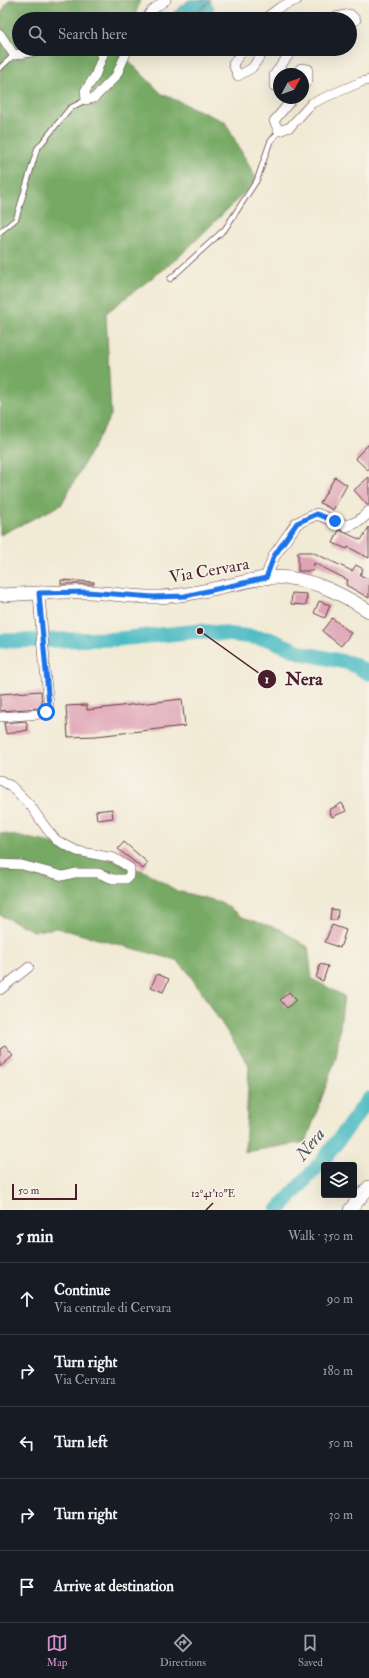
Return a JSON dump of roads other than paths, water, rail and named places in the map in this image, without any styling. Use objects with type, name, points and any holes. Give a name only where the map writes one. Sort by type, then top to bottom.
[{"type":"main road","name":"Via Cervara","points":[[0,595],[87,592],[153,597],[185,596],[266,578],[291,579],[310,583],[343,595],[369,611]]},
{"type":"main road","points":[[350,1210],[369,1187]]},
{"type":"street","points":[[150,12],[166,0]]},
{"type":"street","points":[[273,12],[280,7],[297,0]]},
{"type":"street","points":[[0,34],[12,52]]},
{"type":"street","points":[[102,56],[95,76],[85,91],[86,100],[94,98],[116,76],[125,56]]},
{"type":"street","points":[[239,56],[234,64],[238,76],[252,68],[260,56]]},
{"type":"street","points":[[279,68],[288,56]]},
{"type":"street","points":[[288,104],[274,121],[279,131],[290,127],[312,103],[369,80]]},
{"type":"street","points":[[266,578],[274,556],[297,523],[317,514],[347,526],[359,521],[369,512]]},
{"type":"street","points":[[0,717],[41,714],[48,710],[49,705],[39,593]]},
{"type":"street","points":[[0,780],[11,786],[30,804],[56,840],[77,851],[114,858],[130,868],[130,875],[126,879],[113,879],[98,873],[75,873],[63,876],[22,865],[0,864]]},
{"type":"street","points":[[0,990],[29,967]]},
{"type":"lane","points":[[0,68],[13,56]]},
{"type":"lane","points":[[0,232],[16,219],[37,149],[70,108],[86,100]]},
{"type":"lane","points":[[170,279],[225,229],[257,180],[270,142],[279,131]]},
{"type":"water","points":[[189,0],[211,0],[196,12],[174,12]]},
{"type":"water","points":[[210,2],[214,8],[209,12],[198,12]]},
{"type":"waterway","name":"Nera","points":[[0,641],[118,639],[200,631],[269,639],[302,653],[350,663],[369,673]]},
{"type":"waterway","name":"Nera","points":[[278,1210],[324,1159],[369,1099]]},
{"type":"place","name":"Nera","points":[[200,631]]}]
